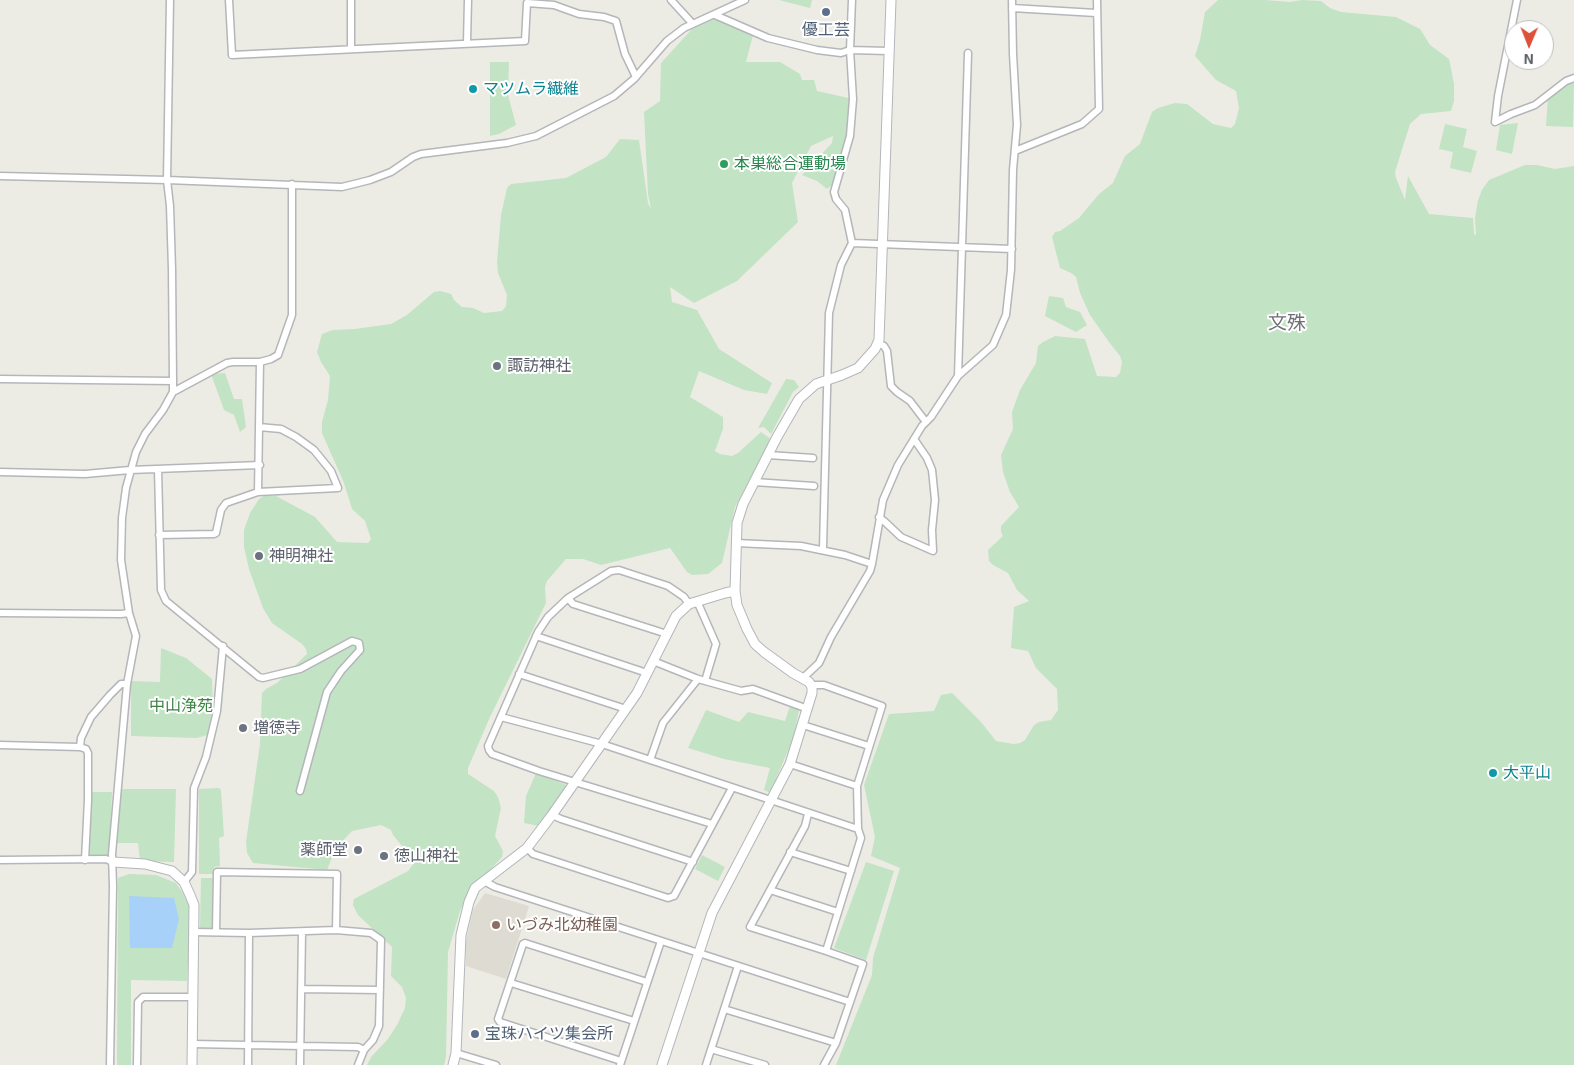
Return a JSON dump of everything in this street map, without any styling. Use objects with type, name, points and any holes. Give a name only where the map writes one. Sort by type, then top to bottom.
[{"type":"street","points":[[110,1065],[114,819],[127,684],[136,636],[129,612],[121,560],[122,518],[130,470],[146,434],[173,392],[172,260],[167,180],[170,0]]},
{"type":"street","points":[[229,0],[232,54],[525,42],[526,3],[554,5],[579,14],[616,21],[625,54],[636,76]]},
{"type":"street","points":[[350,49],[351,0]]},
{"type":"street","points":[[467,44],[468,0]]},
{"type":"street","points":[[671,0],[692,23]]},
{"type":"street","points":[[0,176],[342,187],[391,172],[413,157],[421,154],[507,143],[536,136],[614,96],[636,76],[666,41],[692,23],[715,15],[745,0]]},
{"type":"street","points":[[823,550],[829,313],[841,265],[852,243],[845,210],[836,199],[834,192],[850,136],[853,99],[850,50],[852,0]]},
{"type":"street","points":[[826,951],[861,838],[858,829],[857,786],[882,706],[824,685],[811,685],[783,667],[755,644],[739,610],[735,591],[737,523],[743,504],[754,482],[800,399],[816,384],[858,368],[866,361],[877,343],[880,326],[890,0]]},
{"type":"street","points":[[802,679],[819,663],[831,637],[870,571],[883,500],[892,476],[914,439],[958,376],[993,345],[1006,316],[1012,249],[1017,125],[1012,0]]},
{"type":"street","points":[[1015,151],[1082,124],[1099,109],[1097,0]]},
{"type":"street","points":[[1518,0],[1498,96],[1495,122],[1536,105],[1566,81],[1574,78]]},
{"type":"street","points":[[1012,8],[1096,13]]},
{"type":"street","points":[[715,15],[768,38],[800,46],[841,53],[850,50],[888,51]]},
{"type":"street","points":[[958,376],[968,53]]},
{"type":"street","points":[[173,392],[227,363],[260,362],[278,355],[292,315],[292,184]]},
{"type":"street","points":[[852,243],[1012,249]]},
{"type":"street","points":[[877,343],[884,346],[886,351],[891,386],[910,400],[926,422]]},
{"type":"street","points":[[258,492],[260,464],[260,362]]},
{"type":"street","points":[[0,379],[173,381]]},
{"type":"street","points":[[160,535],[214,534],[216,533],[221,510],[226,503],[258,492],[338,488],[331,471],[314,450],[296,437],[280,429],[259,426]]},
{"type":"street","points":[[879,518],[884,520],[901,537],[933,551],[934,500],[932,470],[914,439]]},
{"type":"street","points":[[768,455],[813,458]]},
{"type":"street","points":[[0,472],[85,474],[260,464]]},
{"type":"street","points":[[158,469],[163,596],[166,601],[259,677],[268,678],[300,669],[352,641],[359,643],[360,650],[341,671],[327,692],[300,791]]},
{"type":"street","points":[[754,482],[814,486]]},
{"type":"street","points":[[736,543],[801,546],[823,550],[872,564]]},
{"type":"street","points":[[650,760],[663,723],[702,680],[716,644],[693,603],[668,586],[619,570],[611,571],[568,598],[548,617],[536,636],[519,674],[488,746],[489,750],[492,754],[539,771],[712,824]]},
{"type":"street","points":[[453,1065],[456,1053],[461,935],[463,922],[475,888],[527,848],[552,815],[626,709],[676,616],[693,603],[735,591]]},
{"type":"street","points":[[568,598],[573,604],[667,634]]},
{"type":"street","points":[[0,613],[121,614],[129,612]]},
{"type":"street","points":[[536,636],[647,673]]},
{"type":"street","points":[[184,882],[192,872],[194,788],[206,756],[218,711],[223,646]]},
{"type":"street","points":[[652,661],[702,680],[741,692],[753,689],[808,709]]},
{"type":"street","points":[[519,674],[626,709]]},
{"type":"street","points":[[80,747],[82,732],[91,718],[121,684],[127,684]]},
{"type":"street","points":[[662,1065],[712,913],[790,764],[808,709],[812,693],[811,685]]},
{"type":"street","points":[[501,717],[602,744],[772,800],[808,814],[858,829]]},
{"type":"street","points":[[803,725],[869,746]]},
{"type":"street","points":[[0,745],[80,747],[86,749],[88,753],[88,800],[85,860]]},
{"type":"street","points":[[790,764],[857,786]]},
{"type":"street","points":[[527,848],[533,854],[668,898],[674,896],[732,788]]},
{"type":"street","points":[[808,814],[804,826],[750,927],[862,964],[836,1043],[824,1065]]},
{"type":"street","points":[[552,815],[693,862]]},
{"type":"street","points":[[790,852],[850,871]]},
{"type":"street","points":[[0,860],[106,859],[113,862],[164,868],[172,871],[184,882],[194,905],[192,1065]]},
{"type":"street","points":[[216,932],[217,872],[337,874],[336,930]]},
{"type":"street","points":[[484,881],[495,887],[850,1002]]},
{"type":"street","points":[[770,890],[838,912]]},
{"type":"street","points":[[193,932],[249,933],[336,930],[371,933],[380,940],[380,1026],[373,1040],[364,1050],[358,1065]]},
{"type":"street","points":[[300,1065],[302,932]]},
{"type":"street","points":[[248,1065],[249,933]]},
{"type":"street","points":[[647,982],[525,943],[523,944],[498,1019],[500,1022],[620,1063],[661,941]]},
{"type":"street","points":[[706,1065],[738,966]]},
{"type":"street","points":[[510,983],[634,1021]]},
{"type":"street","points":[[302,989],[380,990]]},
{"type":"street","points":[[137,1065],[138,1002],[143,997],[192,997]]},
{"type":"street","points":[[724,1010],[836,1043]]},
{"type":"street","points":[[192,1044],[358,1047],[364,1050]]},
{"type":"street","points":[[711,1049],[765,1065]]},
{"type":"street","points":[[456,1053],[496,1065]]},
{"type":"shaded area","name":"いづみ北幼稚園","points":[[485,893],[529,906],[506,979],[466,966],[466,941],[473,910]]},
{"type":"green space","points":[[779,0],[812,0],[810,8]]},
{"type":"green space","points":[[1218,0],[1321,1],[1330,8],[1341,12],[1396,17],[1420,29],[1430,45],[1449,59],[1454,84],[1454,101],[1451,111],[1421,114],[1410,124],[1395,172],[1405,200],[1408,176],[1429,214],[1473,218],[1474,234],[1476,235],[1475,218],[1478,200],[1489,180],[1525,165],[1537,165],[1555,169],[1574,166],[1574,1065],[836,1065],[872,975],[873,958],[900,868],[871,856],[875,837],[864,785],[889,714],[934,711],[941,695],[952,693],[981,722],[996,741],[1014,744],[1025,740],[1034,725],[1051,720],[1058,710],[1057,689],[1036,668],[1028,651],[1011,648],[1014,607],[1029,601],[1017,590],[1008,573],[989,561],[988,550],[1003,536],[1001,526],[1019,507],[1010,492],[1003,472],[1001,455],[1013,429],[1012,412],[1020,390],[1036,363],[1038,346],[1043,342],[1055,336],[1085,339],[1097,376],[1116,377],[1120,373],[1122,362],[1120,356],[1090,315],[1080,293],[1076,277],[1060,268],[1052,237],[1055,232],[1060,231],[1079,218],[1099,194],[1113,183],[1125,156],[1140,144],[1152,112],[1158,108],[1175,103],[1187,104],[1213,124],[1231,128],[1235,124],[1239,108],[1236,91],[1216,80],[1195,56],[1205,12]]},
{"type":"green space","points":[[714,19],[753,35],[746,62],[780,62],[800,74],[802,80],[814,80],[817,91],[853,99],[838,180],[827,189],[817,181],[802,175],[832,143],[833,136],[811,146],[792,183],[798,222],[737,281],[694,303],[670,287],[672,302],[697,310],[719,349],[772,383],[767,394],[744,390],[699,371],[690,397],[723,417],[723,429],[715,451],[732,456],[738,453],[761,432],[771,439],[735,507],[722,563],[708,574],[692,575],[687,572],[670,548],[601,565],[583,559],[566,559],[547,581],[545,587],[546,603],[490,717],[468,768],[468,774],[494,791],[498,797],[501,808],[495,836],[503,851],[502,857],[469,893],[460,911],[448,952],[446,1057],[444,1065],[367,1065],[371,1057],[388,1039],[397,1025],[405,1008],[406,998],[402,987],[391,976],[392,947],[358,915],[353,905],[354,899],[408,871],[415,862],[391,830],[381,825],[352,831],[336,848],[327,870],[253,863],[247,853],[246,842],[260,744],[262,693],[277,683],[307,654],[302,644],[272,623],[263,608],[249,569],[244,547],[244,530],[250,513],[259,499],[264,496],[276,496],[315,517],[337,542],[368,543],[371,539],[365,521],[352,509],[344,483],[322,433],[322,422],[328,400],[330,376],[317,352],[322,334],[333,330],[391,324],[407,315],[434,292],[440,291],[451,294],[454,300],[462,307],[473,308],[484,313],[502,311],[506,306],[507,295],[498,273],[497,262],[501,215],[507,188],[511,184],[566,178],[606,157],[620,139],[639,140],[648,203],[651,209],[648,194],[644,112],[660,101],[661,63],[692,29]]},
{"type":"green space","points":[[490,62],[509,62],[508,95],[516,125],[499,134],[490,136]]},
{"type":"green space","points":[[1574,81],[1573,127],[1546,126],[1548,97],[1562,86]]},
{"type":"green space","points":[[1518,123],[1512,154],[1496,150],[1500,125]]},
{"type":"green space","points":[[1445,124],[1467,129],[1463,147],[1477,151],[1471,173],[1450,168],[1453,152],[1439,149]]},
{"type":"green space","points":[[1049,296],[1063,298],[1066,307],[1080,312],[1087,325],[1076,332],[1045,316]]},
{"type":"green space","points":[[225,373],[234,399],[242,399],[246,427],[240,432],[234,415],[224,410],[211,374]]},
{"type":"green space","points":[[786,379],[794,380],[799,387],[793,392],[771,434],[764,427],[758,428]]},
{"type":"green space","name":"中山浄苑","points":[[161,648],[186,658],[212,679],[213,707],[207,735],[197,738],[131,736],[131,681],[160,682]]},
{"type":"green space","points":[[791,703],[800,706],[793,739],[770,793],[764,790],[770,768],[724,759],[688,748],[706,710],[739,722],[748,712],[785,721]]},
{"type":"green space","points":[[536,773],[566,785],[566,789],[539,826],[524,823],[526,796]]},
{"type":"green space","points":[[219,788],[221,790],[224,836],[219,838],[220,866],[214,867],[213,874],[199,874],[199,789]]},
{"type":"green space","points":[[119,789],[176,789],[174,862],[140,861],[138,843],[116,843]]},
{"type":"green space","points":[[90,792],[112,792],[109,855],[91,856],[89,852]]},
{"type":"green space","points":[[702,855],[725,867],[718,881],[695,869]]},
{"type":"green space","points":[[866,862],[894,871],[866,960],[834,948]]},
{"type":"green space","points":[[129,874],[156,875],[176,883],[183,893],[191,910],[187,981],[131,980],[131,1065],[117,1065],[118,878]]},
{"type":"green space","points":[[201,878],[213,878],[212,931],[200,930]]},
{"type":"water","points":[[129,896],[174,898],[179,919],[172,948],[130,948]]},
{"type":"place","name":"優工芸","points":[[826,12]]},
{"type":"place","name":"マツムラ繊維","points":[[473,89]]},
{"type":"place","name":"本巣総合運動場","points":[[724,164]]},
{"type":"place","name":"諏訪神社","points":[[497,366]]},
{"type":"place","name":"神明神社","points":[[259,556]]},
{"type":"place","name":"増徳寺","points":[[243,728]]},
{"type":"place","name":"大平山","points":[[1493,773]]},
{"type":"place","name":"薬師堂","points":[[358,850]]},
{"type":"place","name":"徳山神社","points":[[384,856]]},
{"type":"place","name":"いづみ北幼稚園","points":[[496,925]]},
{"type":"place","name":"宝珠ハイツ集会所","points":[[475,1034]]},
{"type":"district","name":"文殊","points":[[1287,323]]}]
